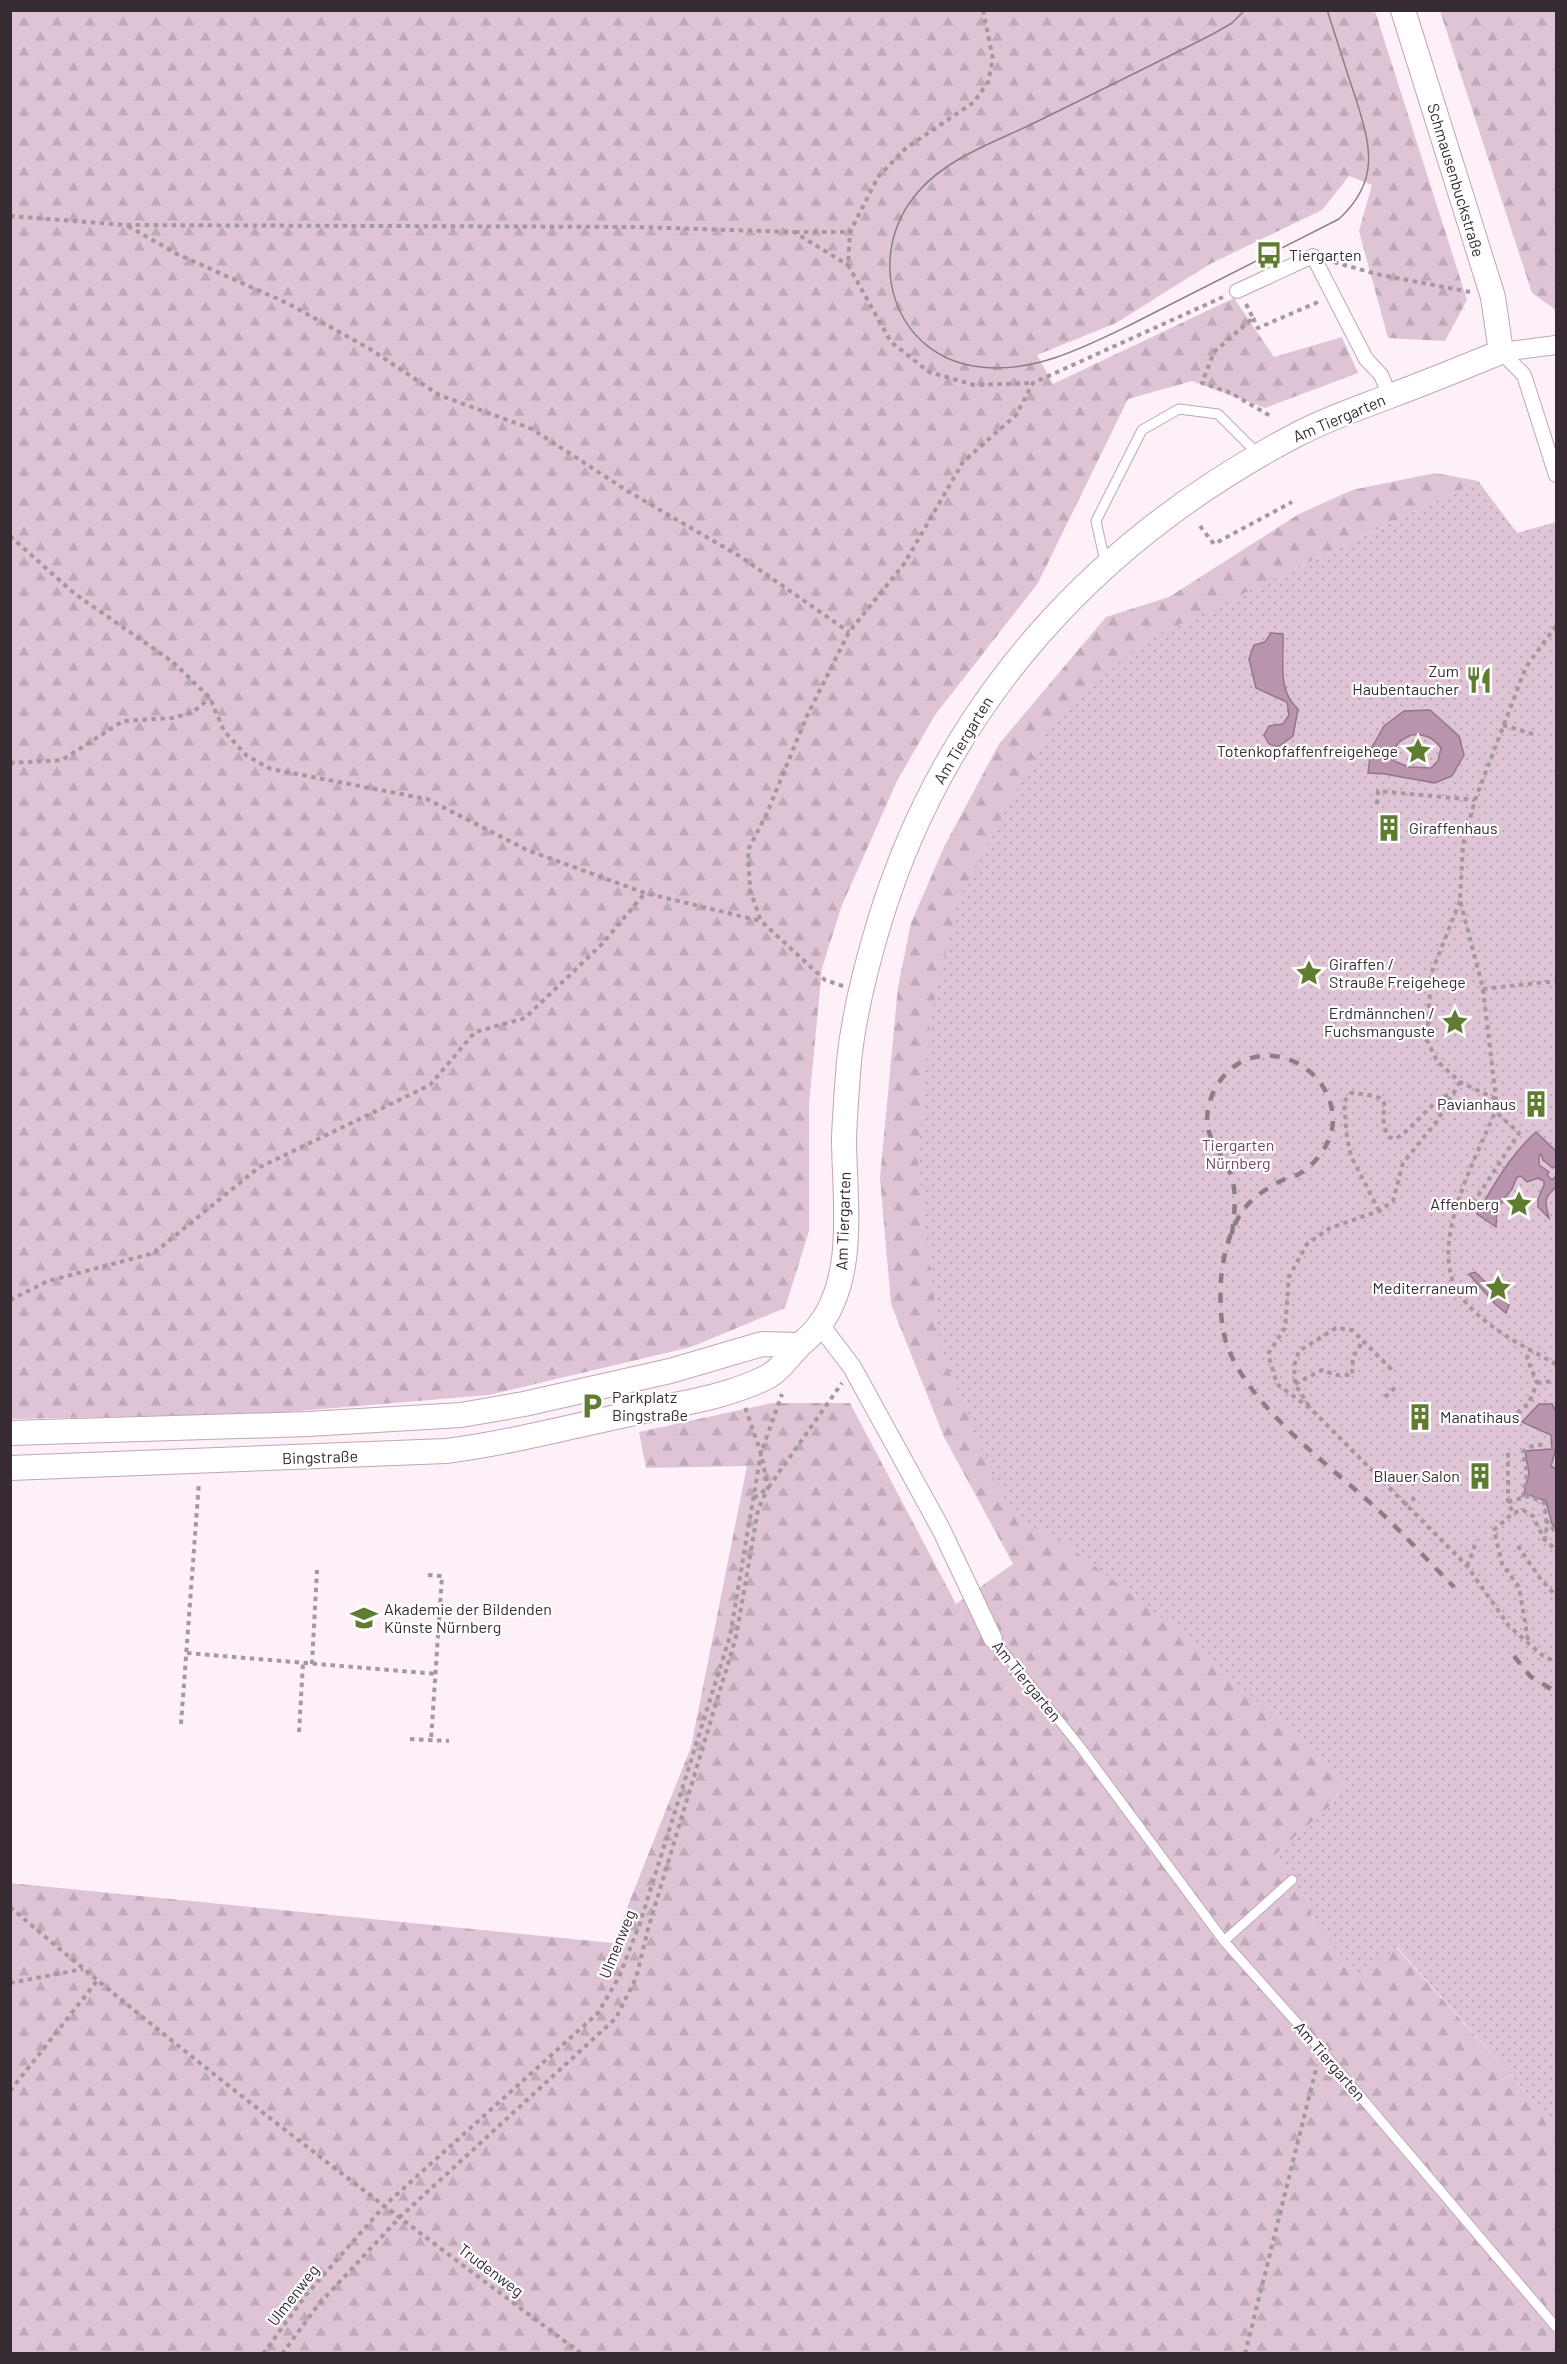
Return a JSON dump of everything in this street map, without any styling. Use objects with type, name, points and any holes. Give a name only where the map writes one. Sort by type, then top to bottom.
[{"type":"street","name":"Schmausenbuckstraße","points":[[1403,10],[1493,297],[1501,352]]},
{"type":"street","points":[[1237,291],[1313,256],[1366,359],[1381,375],[1390,396]]},
{"type":"street","points":[[1501,352],[1557,345]]},
{"type":"street","points":[[1501,352],[1524,375],[1557,475]]},
{"type":"street","name":"Am Tiergarten","points":[[993,1639],[941,1529],[852,1367],[820,1325],[838,1290],[843,1265],[846,1103],[851,1043],[873,944],[900,863],[919,817],[957,747],[986,702],[1037,634],[1083,586],[1106,566],[1156,524],[1259,456],[1316,424],[1501,352]]},
{"type":"street","name":"Bingstraße","points":[[10,1468],[446,1451],[491,1446],[739,1389],[774,1373],[820,1325]]},
{"type":"street","name":"Bingstraße","points":[[10,1433],[433,1417],[489,1411],[670,1371],[762,1344],[799,1345]]},
{"type":"street","points":[[618,1382],[625,1415]]},
{"type":"lane","points":[[1106,566],[1096,521],[1142,430],[1179,409],[1218,414],[1259,456]]},
{"type":"lane","name":"Am Tiergarten","points":[[993,1639],[1078,1744],[1224,1941],[1321,2050],[1557,2327]]},
{"type":"lane","points":[[1224,1941],[1292,1880]]},
{"type":"path","points":[[848,265],[849,232],[878,177],[906,148],[974,102],[988,82],[993,59],[983,10]]},
{"type":"path","points":[[10,216],[125,225],[625,227],[849,232]]},
{"type":"path","points":[[125,225],[177,254],[287,303],[370,349],[439,394],[532,429],[629,492],[741,557],[849,633]]},
{"type":"path","points":[[794,232],[848,265],[891,342],[929,372],[974,385],[1033,383],[1237,291]]},
{"type":"path","points":[[1313,256],[1376,274],[1493,297]]},
{"type":"path","points":[[1248,308],[1258,328],[1333,295]]},
{"type":"path","points":[[1253,318],[1214,352],[1202,383],[1231,393],[1272,417]]},
{"type":"path","points":[[861,991],[825,980],[761,921],[750,890],[748,850],[767,813],[806,718],[849,633],[904,564],[963,462],[1016,416],[1033,383]]},
{"type":"path","points":[[1200,526],[1214,544],[1292,502]]},
{"type":"path","points":[[10,536],[75,594],[173,662],[210,698],[224,731],[247,756],[271,769],[427,799],[527,850],[645,893],[761,921]]},
{"type":"path","points":[[1557,626],[1526,667],[1475,800],[1463,845],[1460,900],[1483,989],[1496,1112],[1455,1210],[1449,1242],[1448,1266],[1459,1293],[1480,1317],[1557,1364]]},
{"type":"path","points":[[10,763],[62,760],[123,721],[173,718],[193,712],[210,698]]},
{"type":"path","points":[[1503,725],[1536,735]]},
{"type":"path","points":[[1377,804],[1378,791],[1475,800]]},
{"type":"path","points":[[10,1300],[48,1281],[154,1253],[258,1168],[430,1085],[475,1032],[525,1018],[602,944],[645,893]]},
{"type":"path","points":[[1460,900],[1431,974],[1427,1040],[1437,1061],[1460,1082],[1496,1099]]},
{"type":"path","points":[[1483,989],[1557,981]]},
{"type":"path","points":[[1460,1082],[1437,1121],[1403,1163],[1393,1201],[1379,1211],[1330,1228],[1307,1244],[1289,1277],[1286,1328],[1268,1354],[1277,1384],[1311,1409],[1467,1566],[1509,1626],[1543,1656],[1557,1662]]},
{"type":"path","points":[[1379,1211],[1351,1156],[1344,1102],[1351,1093],[1375,1095],[1382,1098],[1384,1129],[1389,1137],[1395,1139],[1406,1133],[1443,1096],[1454,1093]]},
{"type":"path","points":[[1455,1210],[1474,1202],[1519,1133],[1496,1112]]},
{"type":"path","points":[[1311,1409],[1296,1384],[1294,1366],[1299,1352],[1336,1328],[1352,1330],[1394,1372]]},
{"type":"path","points":[[1296,1384],[1322,1370],[1336,1375],[1352,1375],[1353,1357],[1363,1341]]},
{"type":"path","points":[[1517,1413],[1529,1403],[1537,1383],[1527,1358],[1530,1349]]},
{"type":"path","points":[[753,1498],[768,1488],[852,1367]]},
{"type":"path","points":[[1537,1383],[1557,1381]]},
{"type":"path","points":[[1385,1397],[1398,1385]]},
{"type":"path","points":[[761,1453],[784,1388]]},
{"type":"path","name":"Ulmenweg","points":[[282,2354],[318,2305],[400,2217],[616,2018],[636,1978],[648,1929],[736,1637],[758,1510],[768,1488],[761,1453],[739,1389]]},
{"type":"path","points":[[1522,1497],[1527,1473],[1523,1452],[1528,1447],[1545,1444]]},
{"type":"path","name":"Ulmenweg","points":[[263,2354],[306,2295],[385,2205],[598,2013],[620,1977],[640,1923],[730,1636],[761,1453]]},
{"type":"path","points":[[1508,1454],[1508,1502],[1513,1513]]},
{"type":"path","points":[[181,1724],[200,1461]]},
{"type":"path","points":[[1508,1502],[1529,1496],[1544,1503],[1546,1520],[1544,1539]]},
{"type":"path","points":[[1404,1505],[1415,1498]]},
{"type":"path","points":[[1528,1641],[1519,1587],[1502,1564],[1494,1530],[1513,1513],[1523,1510],[1533,1516],[1544,1539],[1557,1550]]},
{"type":"path","points":[[1546,1520],[1557,1533]]},
{"type":"path","points":[[1467,1566],[1477,1540]]},
{"type":"path","points":[[1518,1546],[1539,1577],[1557,1596]]},
{"type":"path","points":[[312,1664],[317,1570]]},
{"type":"path","points":[[428,1575],[442,1576],[431,1740]]},
{"type":"path","points":[[187,1653],[437,1674]]},
{"type":"path","points":[[298,1732],[303,1663]]},
{"type":"path","points":[[410,1739],[449,1741]]},
{"type":"path","name":"Trudenweg","points":[[10,1907],[97,1981],[400,2217],[582,2354]]},
{"type":"path","points":[[10,1983],[83,1969]]},
{"type":"path","points":[[10,2091],[97,1981]]},
{"type":"path","points":[[1245,2354],[1321,2050]]},
{"type":"green space","points":[[10,11],[1375,11],[1467,300],[1445,341],[1388,338],[1359,231],[1372,185],[1349,176],[1322,210],[1210,264],[1116,323],[1037,355],[1053,384],[1234,298],[1274,357],[1342,337],[1358,373],[1265,408],[1192,381],[1128,399],[1038,583],[935,715],[897,781],[842,905],[822,968],[809,1104],[809,1231],[785,1308],[691,1347],[489,1395],[262,1414],[11,1419]]},
{"type":"green space","points":[[1440,11],[1556,11],[1556,310],[1532,293]]},
{"type":"green space","points":[[1435,473],[1478,481],[1293,570],[1344,1781],[1331,1805],[1273,1857],[1306,1897],[1315,1925],[1396,1947],[1537,2105],[1556,2087],[1556,2353],[11,2353],[10,1883],[613,1943],[691,1747],[747,1466],[646,1468],[639,1432],[772,1403],[850,1403],[956,1604],[1013,1564],[944,1437],[891,1304],[880,1178],[898,987],[911,923],[944,847],[999,744],[1106,617],[1169,597],[1299,514],[1352,490]]},
{"type":"green space","name":"Tiergarten Nürnberg","points":[[1478,481],[1517,533],[1556,522],[1556,2123],[1537,2105],[1397,1947],[1361,1976],[1315,1925],[1306,1897],[1272,1857],[1331,1805],[1344,1781],[1186,1636],[1060,1540],[1016,1519],[992,1475],[940,1348],[918,1159],[930,1019],[958,899],[1053,722],[1141,643]]},
{"type":"shaded area","points":[[1271,633],[1283,634],[1284,684],[1291,702],[1298,709],[1293,736],[1278,747],[1269,744],[1264,735],[1269,726],[1283,724],[1289,715],[1287,702],[1256,688],[1249,659],[1254,645],[1265,642]]},
{"type":"shaded area","points":[[1430,710],[1459,736],[1464,755],[1452,776],[1435,783],[1368,773],[1371,749],[1384,726],[1404,711]],"holes":[[[1416,735],[1432,739],[1441,748],[1438,761],[1431,768],[1409,767],[1394,761],[1392,751],[1400,741]]]},
{"type":"shaded area","points":[[1536,1132],[1556,1151],[1556,1165],[1553,1168],[1543,1160],[1541,1154],[1539,1155],[1539,1165],[1549,1172],[1547,1175],[1552,1180],[1556,1176],[1556,1187],[1546,1201],[1549,1218],[1538,1207],[1544,1181],[1538,1178],[1527,1182],[1521,1176],[1517,1177],[1512,1189],[1497,1208],[1496,1227],[1477,1214],[1510,1160]]},
{"type":"shaded area","points":[[1475,1272],[1509,1305],[1506,1313],[1469,1274]]},
{"type":"shaded area","points":[[1539,1404],[1552,1404],[1557,1419],[1556,1444],[1551,1466],[1556,1469],[1556,1528],[1552,1524],[1546,1501],[1524,1493],[1529,1473],[1525,1451],[1552,1449],[1551,1435],[1522,1422]]},
{"type":"tram line","points":[[1245,10],[1232,23],[1213,34],[970,153],[929,180],[901,218],[892,245],[890,273],[896,300],[908,325],[926,345],[951,360],[981,367],[1020,366],[1057,357],[1128,326],[1339,219],[1361,191],[1366,177],[1368,148],[1361,116],[1327,10]]},
{"type":"railway","points":[[1232,1234],[1233,1227],[1234,1220],[1235,1206],[1234,1185],[1230,1172],[1209,1132],[1207,1123],[1209,1103],[1217,1085],[1238,1064],[1254,1057],[1271,1056],[1287,1059],[1302,1066],[1324,1089],[1331,1105],[1332,1129],[1327,1144],[1308,1168],[1257,1196],[1244,1209],[1235,1225],[1231,1233],[1225,1252],[1221,1279],[1221,1314],[1225,1340],[1239,1371],[1273,1414],[1293,1435],[1386,1518],[1454,1587]]},
{"type":"railway","points":[[1514,1656],[1530,1676],[1556,1692]]},
{"type":"place","name":"Tiergarten","points":[[1269,255]]},
{"type":"place","name":"Zum Haubentaucher","points":[[1479,680]]},
{"type":"place","name":"Totenkopfaffenfreigehege","points":[[1418,751]]},
{"type":"place","name":"Giraffenhaus","points":[[1389,828]]},
{"type":"place","name":"Giraffen / Strauße Freigehege","points":[[1309,973]]},
{"type":"place","name":"Erdmännchen / Fuchsmanguste","points":[[1455,1022]]},
{"type":"place","name":"Pavianhaus","points":[[1536,1104]]},
{"type":"place","name":"Affenberg","points":[[1519,1204]]},
{"type":"place","name":"Mediterraneum","points":[[1498,1288]]},
{"type":"place","name":"Parkplatz Bingstraße","points":[[592,1406]]},
{"type":"place","name":"Manatihaus","points":[[1420,1417]]},
{"type":"place","name":"Blauer Salon","points":[[1480,1476]]},
{"type":"place","name":"Akademie der Bildenden Künste Nürnberg","points":[[364,1618]]}]
